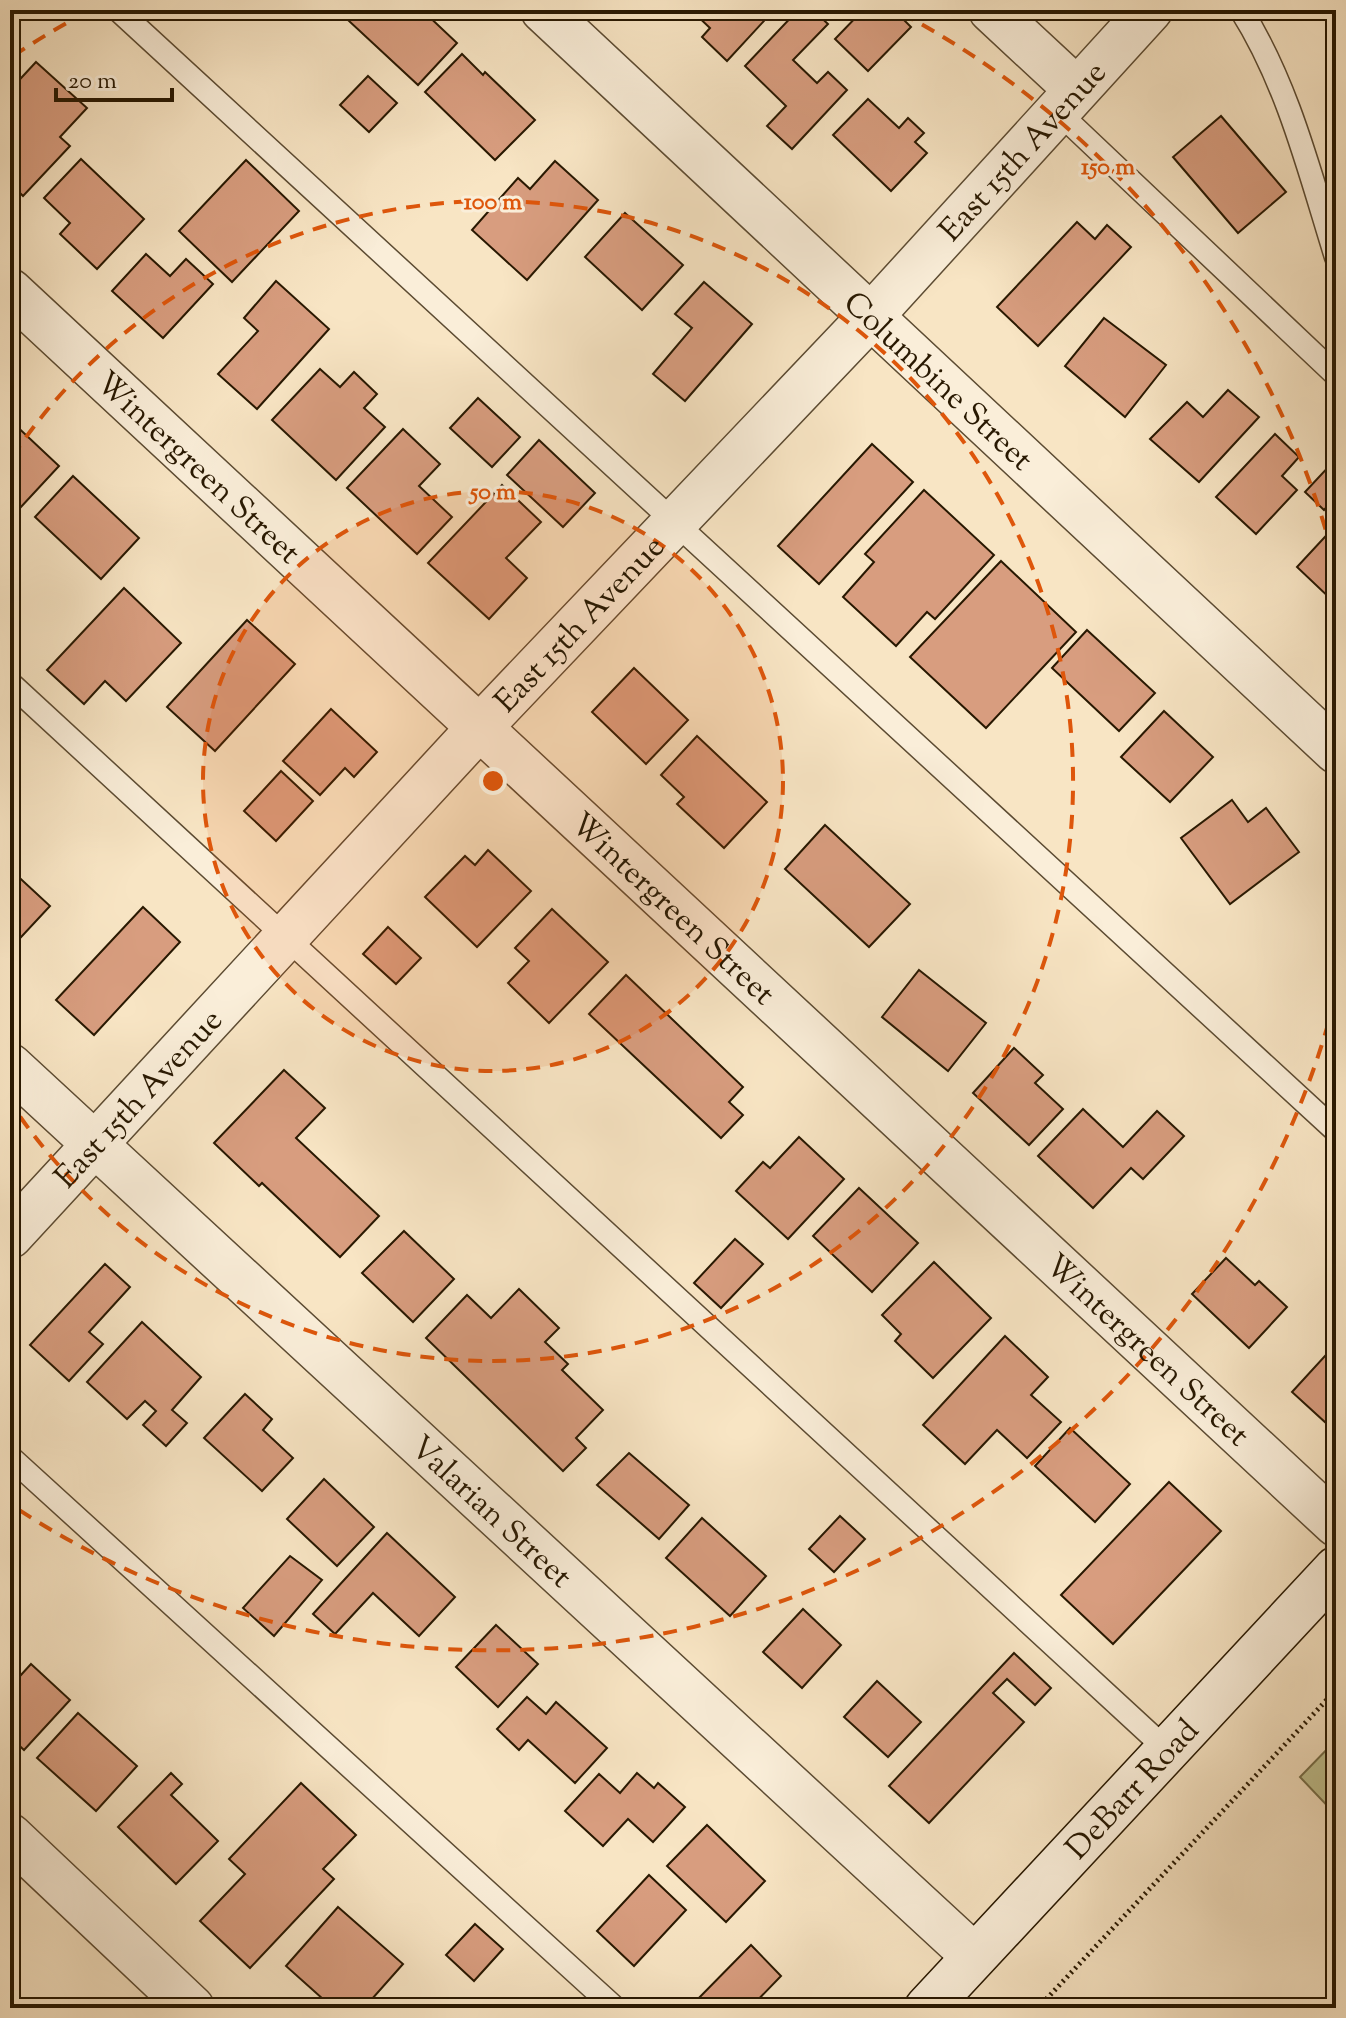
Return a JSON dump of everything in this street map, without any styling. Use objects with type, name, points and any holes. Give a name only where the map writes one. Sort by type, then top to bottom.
[{"type":"street","name":"Columbine Street","points":[[543,10],[1336,751]]},
{"type":"street","points":[[991,10],[1066,100]]},
{"type":"street","name":"East 15th Avenue","points":[[10,1236],[479,728],[872,315],[1150,10]]},
{"type":"street","name":"Wintergreen Street","points":[[10,291],[1336,1524]]},
{"type":"street","name":"Valarian Street","points":[[10,1066],[974,1956]]},
{"type":"street","name":"DeBarr Road","points":[[927,2008],[1336,1569]]},
{"type":"street","points":[[10,1836],[192,2008]]},
{"type":"lane","points":[[118,10],[1336,1131]]},
{"type":"lane","points":[[1241,10],[1255,32],[1295,126],[1336,257]]},
{"type":"lane","points":[[1066,100],[1336,375]]},
{"type":"lane","points":[[10,683],[1166,1749]]},
{"type":"lane","points":[[10,1457],[615,2008]]},
{"type":"path","points":[[1038,2008],[1336,1690]]},
{"type":"green space","points":[[1336,1740],[1336,1815],[1300,1777]]},
{"type":"building","points":[[359,10],[422,10],[457,43],[418,85],[349,21]]},
{"type":"building","points":[[691,10],[774,10],[727,61],[702,37],[710,28]]},
{"type":"building","points":[[798,10],[813,10],[828,24],[793,60],[817,83],[828,72],[847,90],[792,149],[767,126],[786,106],[745,66]]},
{"type":"building","points":[[863,10],[894,10],[911,27],[868,71],[835,39]]},
{"type":"building","points":[[462,54],[535,120],[495,160],[425,92]]},
{"type":"building","points":[[36,62],[87,108],[60,137],[70,146],[23,196],[10,183],[10,90]]},
{"type":"building","points":[[368,76],[397,103],[369,132],[340,105]]},
{"type":"building","points":[[868,99],[899,128],[908,118],[924,133],[915,142],[927,153],[891,191],[833,135]]},
{"type":"building","points":[[1221,116],[1286,192],[1238,233],[1173,157]]},
{"type":"building","points":[[81,159],[144,219],[97,269],[60,234],[70,223],[44,198]]},
{"type":"building","points":[[246,160],[299,211],[232,282],[179,231]]},
{"type":"building","points":[[555,161],[598,200],[527,280],[472,230],[518,178],[530,189]]},
{"type":"building","points":[[625,213],[683,265],[642,310],[585,257]]},
{"type":"building","points":[[1077,222],[1095,239],[1107,225],[1131,247],[1038,346],[997,307]]},
{"type":"building","points":[[146,254],[170,276],[186,259],[213,284],[163,338],[112,291]]},
{"type":"building","points":[[276,281],[329,329],[257,409],[218,374],[258,331],[244,318]]},
{"type":"building","points":[[704,282],[752,324],[685,401],[653,374],[692,328],[675,314]]},
{"type":"building","points":[[1104,318],[1166,365],[1125,417],[1065,366]]},
{"type":"building","points":[[320,369],[340,387],[354,372],[377,394],[364,408],[385,427],[336,480],[272,420]]},
{"type":"building","points":[[1228,390],[1259,417],[1199,482],[1150,439],[1187,402],[1203,417]]},
{"type":"building","points":[[478,398],[520,437],[492,467],[450,428]]},
{"type":"building","points":[[10,420],[59,466],[20,508],[10,498]]},
{"type":"building","points":[[403,429],[440,464],[419,486],[452,517],[417,554],[347,488]]},
{"type":"building","points":[[1275,434],[1299,457],[1282,476],[1297,490],[1256,534],[1216,497]]},
{"type":"building","points":[[539,440],[595,493],[563,527],[507,475]]},
{"type":"building","points":[[872,444],[913,482],[819,584],[778,546]]},
{"type":"building","points":[[1332,463],[1336,466],[1336,497],[1324,510],[1305,492]]},
{"type":"building","points":[[73,476],[139,538],[101,579],[35,517]]},
{"type":"building","points":[[502,485],[541,522],[506,558],[527,578],[489,619],[428,563]]},
{"type":"building","points":[[924,490],[994,555],[935,619],[927,612],[896,646],[843,597],[874,562],[865,554]]},
{"type":"building","points":[[1336,526],[1336,604],[1297,567]]},
{"type":"building","points":[[1001,561],[1076,632],[986,728],[910,657]]},
{"type":"building","points":[[124,588],[181,643],[126,701],[105,681],[84,704],[47,670]]},
{"type":"building","points":[[247,620],[295,664],[215,751],[167,707]]},
{"type":"building","points":[[1087,630],[1155,693],[1119,731],[1052,668]]},
{"type":"building","points":[[634,668],[688,720],[646,764],[592,712]]},
{"type":"building","points":[[331,709],[377,752],[354,777],[345,768],[320,795],[283,761]]},
{"type":"building","points":[[1164,711],[1213,757],[1170,802],[1121,757]]},
{"type":"building","points":[[697,736],[767,802],[724,848],[677,804],[684,797],[661,775]]},
{"type":"building","points":[[281,771],[313,801],[276,841],[244,811]]},
{"type":"building","points":[[1232,800],[1248,822],[1266,808],[1299,852],[1230,904],[1181,838]]},
{"type":"building","points":[[825,825],[910,904],[869,947],[785,869]]},
{"type":"building","points":[[488,850],[531,891],[477,947],[425,897],[465,856],[475,865]]},
{"type":"building","points":[[10,869],[50,906],[10,949]]},
{"type":"building","points":[[143,907],[180,942],[94,1035],[56,1000]]},
{"type":"building","points":[[552,909],[608,962],[549,1023],[508,983],[529,961],[515,948]]},
{"type":"building","points":[[388,927],[421,958],[396,984],[363,954]]},
{"type":"building","points":[[919,970],[986,1023],[948,1071],[882,1017]]},
{"type":"building","points":[[626,975],[743,1087],[729,1102],[743,1115],[721,1138],[589,1014]]},
{"type":"building","points":[[1014,1048],[1043,1075],[1035,1083],[1063,1109],[1029,1145],[973,1093]]},
{"type":"building","points":[[284,1070],[325,1108],[296,1138],[379,1216],[340,1257],[262,1183],[259,1186],[214,1143]]},
{"type":"building","points":[[1083,1109],[1123,1147],[1157,1111],[1184,1136],[1143,1179],[1131,1168],[1093,1208],[1038,1156]]},
{"type":"building","points":[[799,1137],[844,1179],[788,1239],[736,1191],[763,1162],[770,1168]]},
{"type":"building","points":[[859,1188],[918,1243],[872,1292],[813,1236]]},
{"type":"building","points":[[404,1231],[454,1279],[413,1322],[362,1273]]},
{"type":"building","points":[[735,1239],[763,1264],[721,1308],[694,1283]]},
{"type":"building","points":[[1226,1258],[1255,1285],[1259,1281],[1287,1307],[1249,1348],[1192,1294]]},
{"type":"building","points":[[934,1262],[991,1318],[933,1378],[895,1341],[901,1334],[882,1315]]},
{"type":"building","points":[[105,1264],[130,1287],[89,1332],[103,1344],[69,1381],[30,1345]]},
{"type":"building","points":[[519,1289],[559,1328],[545,1342],[568,1364],[562,1370],[603,1410],[576,1438],[586,1448],[563,1471],[426,1338],[467,1295],[491,1318]]},
{"type":"building","points":[[142,1322],[201,1377],[172,1410],[187,1423],[166,1446],[143,1425],[156,1411],[145,1401],[127,1419],[87,1382]]},
{"type":"building","points":[[1005,1336],[1048,1377],[1031,1395],[1061,1422],[1027,1458],[997,1430],[965,1464],[923,1425]]},
{"type":"building","points":[[1335,1345],[1336,1412],[1326,1423],[1292,1392]]},
{"type":"building","points":[[245,1394],[272,1419],[263,1430],[293,1458],[262,1491],[204,1438]]},
{"type":"building","points":[[1070,1428],[1130,1484],[1095,1522],[1035,1466]]},
{"type":"building","points":[[629,1453],[689,1505],[659,1539],[597,1485]]},
{"type":"building","points":[[324,1479],[374,1527],[337,1566],[287,1519]]},
{"type":"building","points":[[1169,1482],[1221,1531],[1113,1644],[1061,1595]]},
{"type":"building","points":[[840,1516],[865,1539],[834,1572],[809,1549]]},
{"type":"building","points":[[702,1518],[766,1576],[730,1616],[666,1558]]},
{"type":"building","points":[[387,1533],[455,1597],[419,1636],[373,1593],[335,1634],[313,1614]]},
{"type":"building","points":[[290,1556],[322,1580],[274,1636],[243,1608]]},
{"type":"building","points":[[803,1609],[841,1645],[802,1688],[763,1652]]},
{"type":"building","points":[[496,1625],[538,1664],[498,1707],[456,1667]]},
{"type":"building","points":[[1014,1653],[1051,1688],[1035,1705],[1007,1679],[993,1693],[1024,1722],[929,1823],[889,1786]]},
{"type":"building","points":[[31,1664],[70,1700],[24,1750],[10,1737],[10,1687]]},
{"type":"building","points":[[877,1681],[921,1722],[888,1757],[844,1717]]},
{"type":"building","points":[[527,1697],[546,1714],[556,1702],[607,1748],[575,1783],[528,1740],[519,1750],[497,1729]]},
{"type":"building","points":[[78,1713],[137,1766],[96,1811],[37,1758]]},
{"type":"building","points":[[171,1773],[182,1784],[171,1795],[218,1841],[176,1884],[118,1827]]},
{"type":"building","points":[[637,1773],[654,1788],[658,1783],[685,1807],[653,1842],[628,1819],[603,1846],[565,1811],[599,1774],[620,1793]]},
{"type":"building","points":[[301,1783],[356,1835],[323,1869],[334,1879],[250,1968],[200,1921],[245,1874],[229,1859]]},
{"type":"building","points":[[707,1825],[765,1881],[726,1922],[667,1866]]},
{"type":"building","points":[[649,1875],[686,1910],[634,1966],[597,1931]]},
{"type":"building","points":[[338,1907],[403,1964],[364,2008],[333,2008],[286,1966]]},
{"type":"building","points":[[475,1924],[503,1949],[474,1981],[446,1955]]},
{"type":"building","points":[[751,1945],[781,1976],[750,2008],[689,2008]]}]
